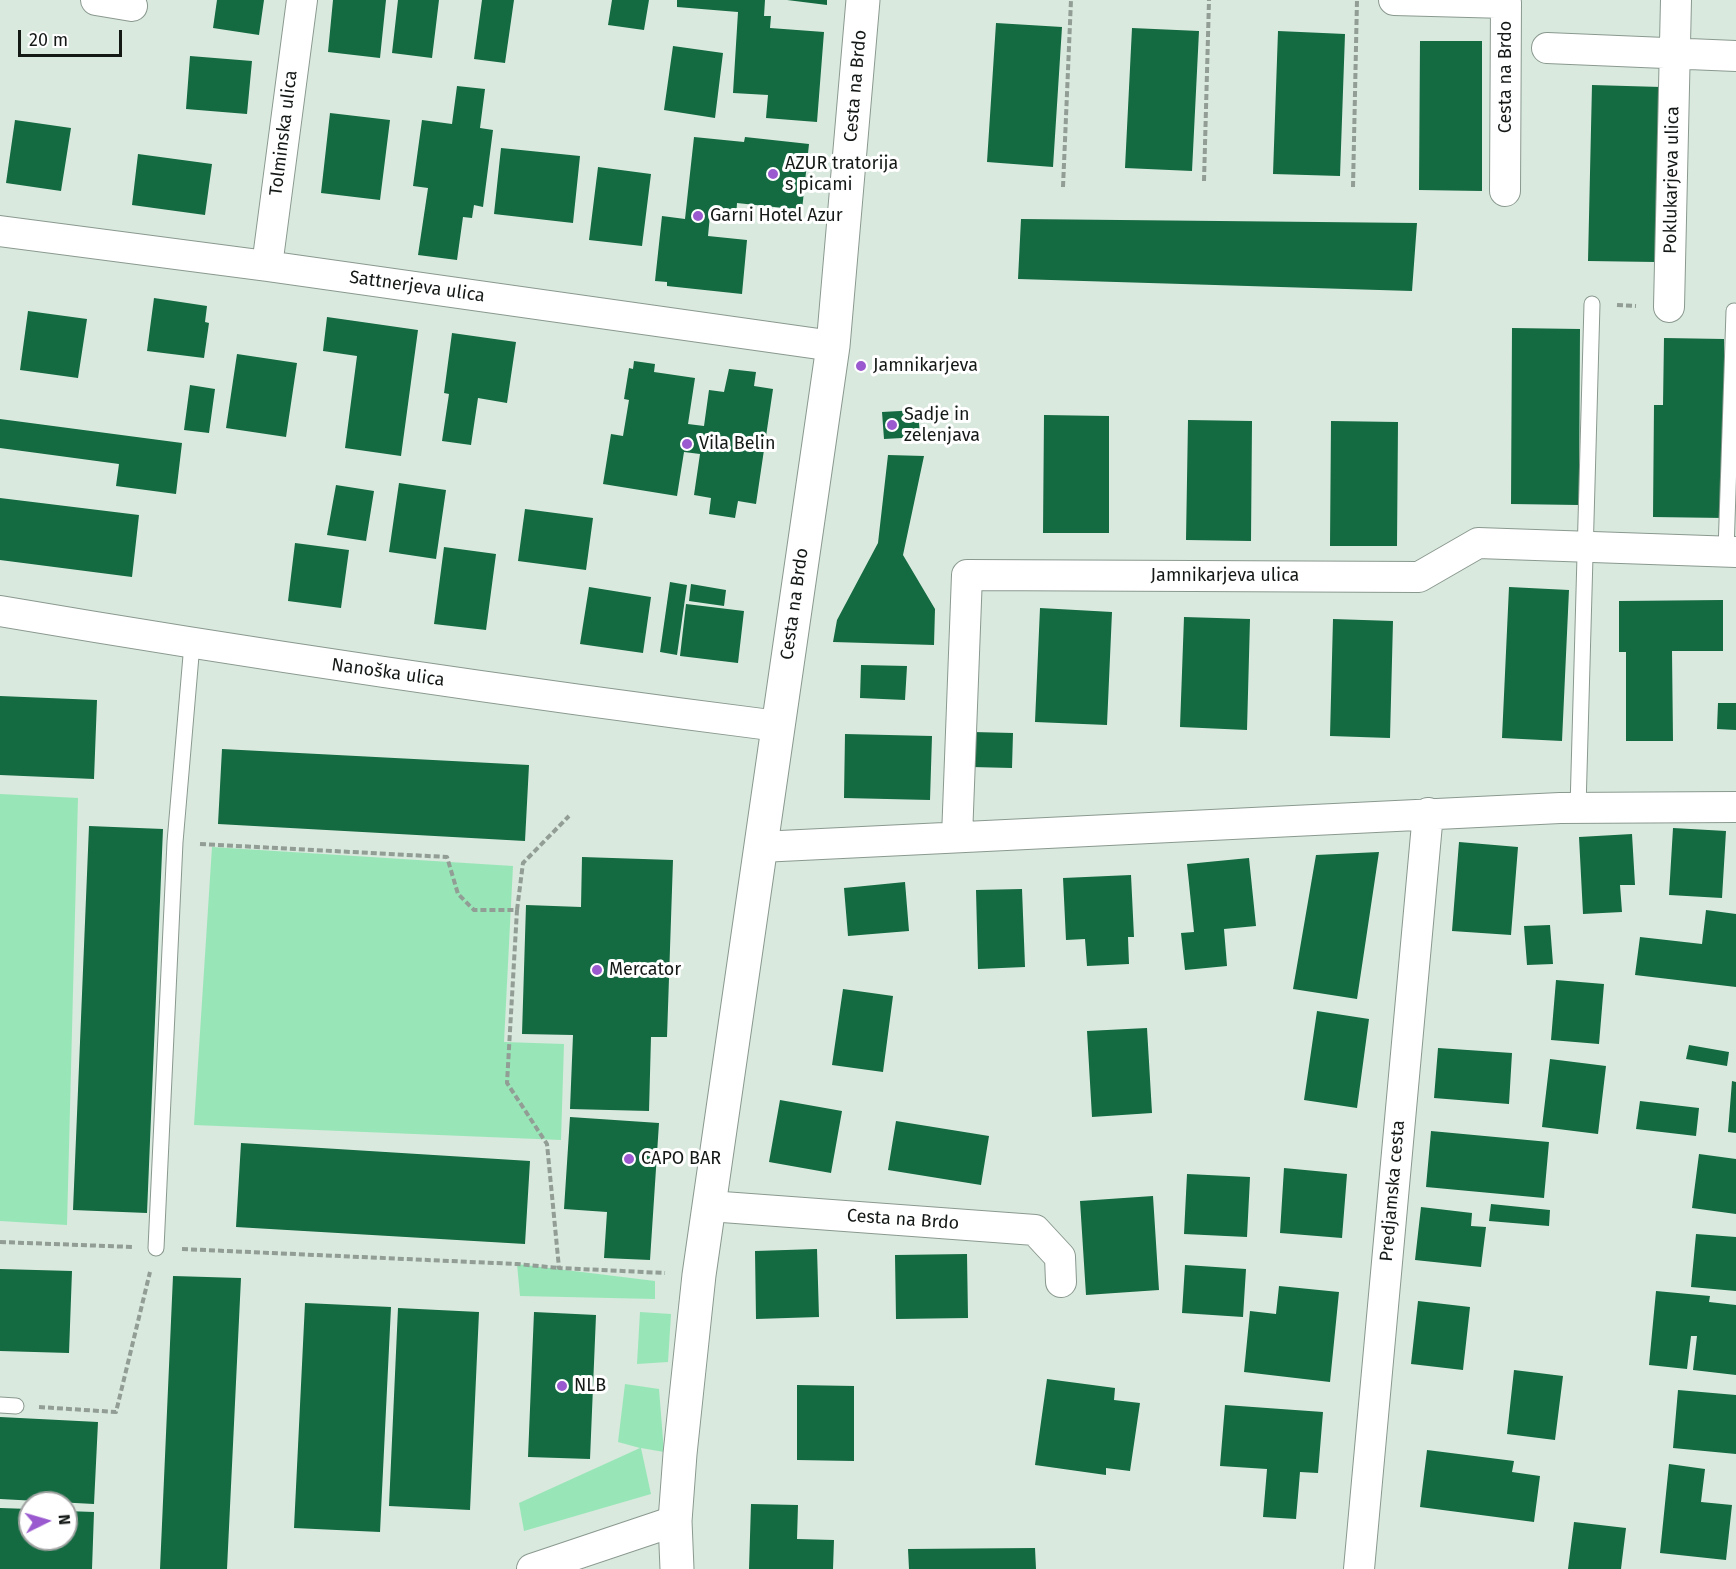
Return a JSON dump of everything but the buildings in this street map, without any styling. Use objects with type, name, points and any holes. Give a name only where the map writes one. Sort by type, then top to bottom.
[{"type":"street","points":[[96,0],[132,6]]},
{"type":"street","name":"Tolminska ulica","points":[[267,266],[302,0]]},
{"type":"street","name":"Cesta na Brdo","points":[[677,1569],[675,1521],[699,1275],[833,346],[863,0]]},
{"type":"street","name":"Cesta na Brdo","points":[[1395,0],[1506,3],[1505,191]]},
{"type":"street","name":"Poklukarjeva ulica","points":[[1669,307],[1676,0]]},
{"type":"street","points":[[1547,48],[1736,56]]},
{"type":"street","name":"Sattnerjeva ulica","points":[[0,231],[267,266],[833,346]]},
{"type":"street","name":"Jamnikarjeva ulica","points":[[957,837],[967,575],[1419,577],[1478,543],[1731,552]]},
{"type":"street","name":"Nanoška ulica","points":[[0,611],[192,644],[574,700],[778,726]]},
{"type":"street","points":[[760,847],[1428,813],[1578,808],[1736,807]]},
{"type":"street","name":"Predjamska cesta","points":[[1359,1569],[1428,813]]},
{"type":"street","name":"Cesta na Brdo","points":[[709,1206],[1035,1230],[1060,1257],[1061,1282]]},
{"type":"street","points":[[532,1569],[675,1521]]},
{"type":"lane","points":[[1578,808],[1592,304]]},
{"type":"lane","points":[[1731,552],[1734,311]]},
{"type":"lane","points":[[156,1248],[175,842],[192,644]]},
{"type":"lane","points":[[0,1405],[16,1406]]},
{"type":"path","points":[[1063,187],[1071,0]]},
{"type":"path","points":[[1204,181],[1209,0]]},
{"type":"path","points":[[1353,187],[1357,0]]},
{"type":"path","points":[[559,1268],[547,1144],[507,1083],[517,910],[523,863],[569,816]]},
{"type":"path","points":[[175,842],[447,856],[458,894],[474,910],[517,910]]},
{"type":"path","points":[[0,1242],[517,1264],[699,1275]]},
{"type":"path","points":[[16,1406],[116,1412],[156,1248]]},
{"type":"green space","points":[[0,794],[78,798],[67,1225],[0,1221]]},
{"type":"green space","points":[[212,847],[513,866],[504,1042],[564,1044],[561,1140],[194,1125]]},
{"type":"green space","points":[[517,1264],[655,1281],[655,1299],[520,1296]]},
{"type":"green space","points":[[640,1312],[671,1314],[668,1362],[637,1364]]},
{"type":"green space","points":[[625,1384],[659,1389],[664,1452],[641,1448],[651,1494],[524,1531],[519,1503],[640,1448],[618,1442]]},
{"type":"place","name":"AZUR tratorija s picami","points":[[773,174]]},
{"type":"place","name":"Garni Hotel Azur","points":[[698,216]]},
{"type":"place","name":"Jamnikarjeva","points":[[861,366]]},
{"type":"place","name":"Sadje in zelenjava","points":[[892,425]]},
{"type":"place","name":"Vila Belin","points":[[687,444]]},
{"type":"place","name":"Mercator","points":[[597,970]]},
{"type":"place","name":"CAPO BAR","points":[[629,1159]]},
{"type":"place","name":"NLB","points":[[562,1386]]}]
